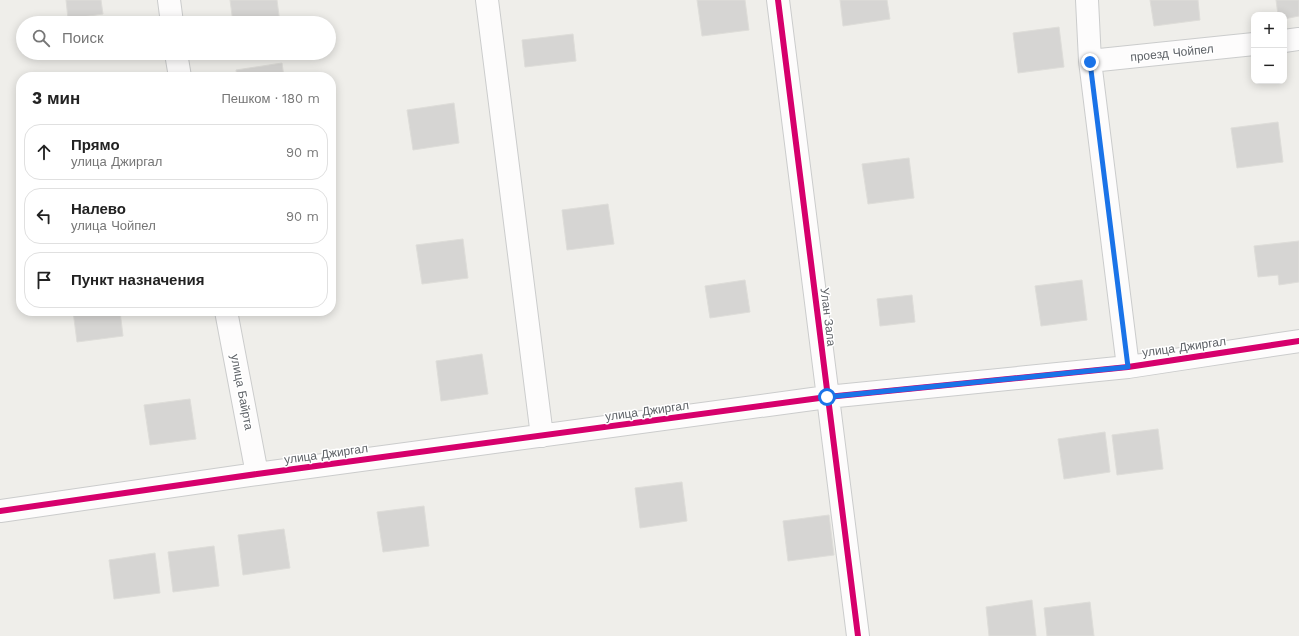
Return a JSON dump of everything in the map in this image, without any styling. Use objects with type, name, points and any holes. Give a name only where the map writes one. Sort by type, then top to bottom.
[{"type":"street","points":[[169,0],[171,16]]},
{"type":"street","points":[[488,0],[542,436]]},
{"type":"street","name":"Улан Зала","points":[[778,0],[858,636]]},
{"type":"street","points":[[1087,0],[1090,62],[1128,367]]},
{"type":"street","points":[[1287,41],[1299,39]]},
{"type":"street","name":"проезд Чойпел","points":[[1090,62],[1251,44]]},
{"type":"street","points":[[177,60],[179,72]]},
{"type":"street","name":"улица Байрта","points":[[227,316],[257,474]]},
{"type":"street","name":"улица Джиргал","points":[[0,511],[257,474],[827,397],[1128,367],[1299,341]]},
{"type":"building","points":[[66,0],[101,0],[103,14],[89,16],[68,16]]},
{"type":"building","points":[[230,0],[277,0],[279,16],[232,16]]},
{"type":"building","points":[[697,0],[745,0],[749,30],[702,36]]},
{"type":"building","points":[[840,0],[887,0],[890,19],[843,26]]},
{"type":"building","points":[[1150,0],[1198,0],[1200,20],[1154,26]]},
{"type":"building","points":[[1276,0],[1299,0],[1299,16],[1287,18],[1287,12],[1278,12]]},
{"type":"building","points":[[1059,27],[1064,67],[1018,73],[1013,33]]},
{"type":"building","points":[[573,34],[576,61],[525,67],[522,40]]},
{"type":"building","points":[[282,63],[283,72],[236,72],[236,70]]},
{"type":"building","points":[[454,103],[459,143],[413,150],[407,110]]},
{"type":"building","points":[[1278,122],[1283,162],[1237,168],[1231,128]]},
{"type":"building","points":[[909,158],[914,198],[868,204],[862,164]]},
{"type":"building","points":[[608,204],[614,244],[567,250],[562,210]]},
{"type":"building","points":[[463,239],[468,278],[422,284],[416,245]]},
{"type":"building","points":[[1299,241],[1299,282],[1279,285],[1278,275],[1258,277],[1254,246]]},
{"type":"building","points":[[745,280],[750,312],[710,318],[705,286]]},
{"type":"building","points":[[1082,280],[1087,320],[1041,326],[1035,286]]},
{"type":"building","points":[[912,295],[915,322],[880,326],[877,299]]},
{"type":"building","points":[[74,316],[121,316],[123,336],[77,342]]},
{"type":"building","points":[[482,354],[488,394],[441,401],[436,361]]},
{"type":"building","points":[[190,399],[196,439],[150,445],[144,405]]},
{"type":"building","points":[[1158,429],[1163,469],[1117,475],[1112,435]]},
{"type":"building","points":[[1105,432],[1110,472],[1064,479],[1058,439]]},
{"type":"building","points":[[682,482],[687,521],[640,528],[635,488]]},
{"type":"building","points":[[424,506],[429,546],[383,552],[377,512]]},
{"type":"building","points":[[829,515],[834,555],[788,561],[783,521]]},
{"type":"building","points":[[284,529],[290,568],[243,575],[238,535]]},
{"type":"building","points":[[214,546],[219,586],[173,592],[168,552]]},
{"type":"building","points":[[155,553],[160,593],[114,599],[109,560]]},
{"type":"building","points":[[1032,600],[1036,636],[989,636],[986,607]]},
{"type":"building","points":[[1090,602],[1094,636],[1047,636],[1044,608]]},
{"type":"cycle path","points":[[778,0],[858,636]]},
{"type":"cycle path","points":[[0,511],[257,474],[827,397],[1128,367],[1299,341]]},
{"type":"route","points":[[827,397],[1128,367],[1090,62]]}]
